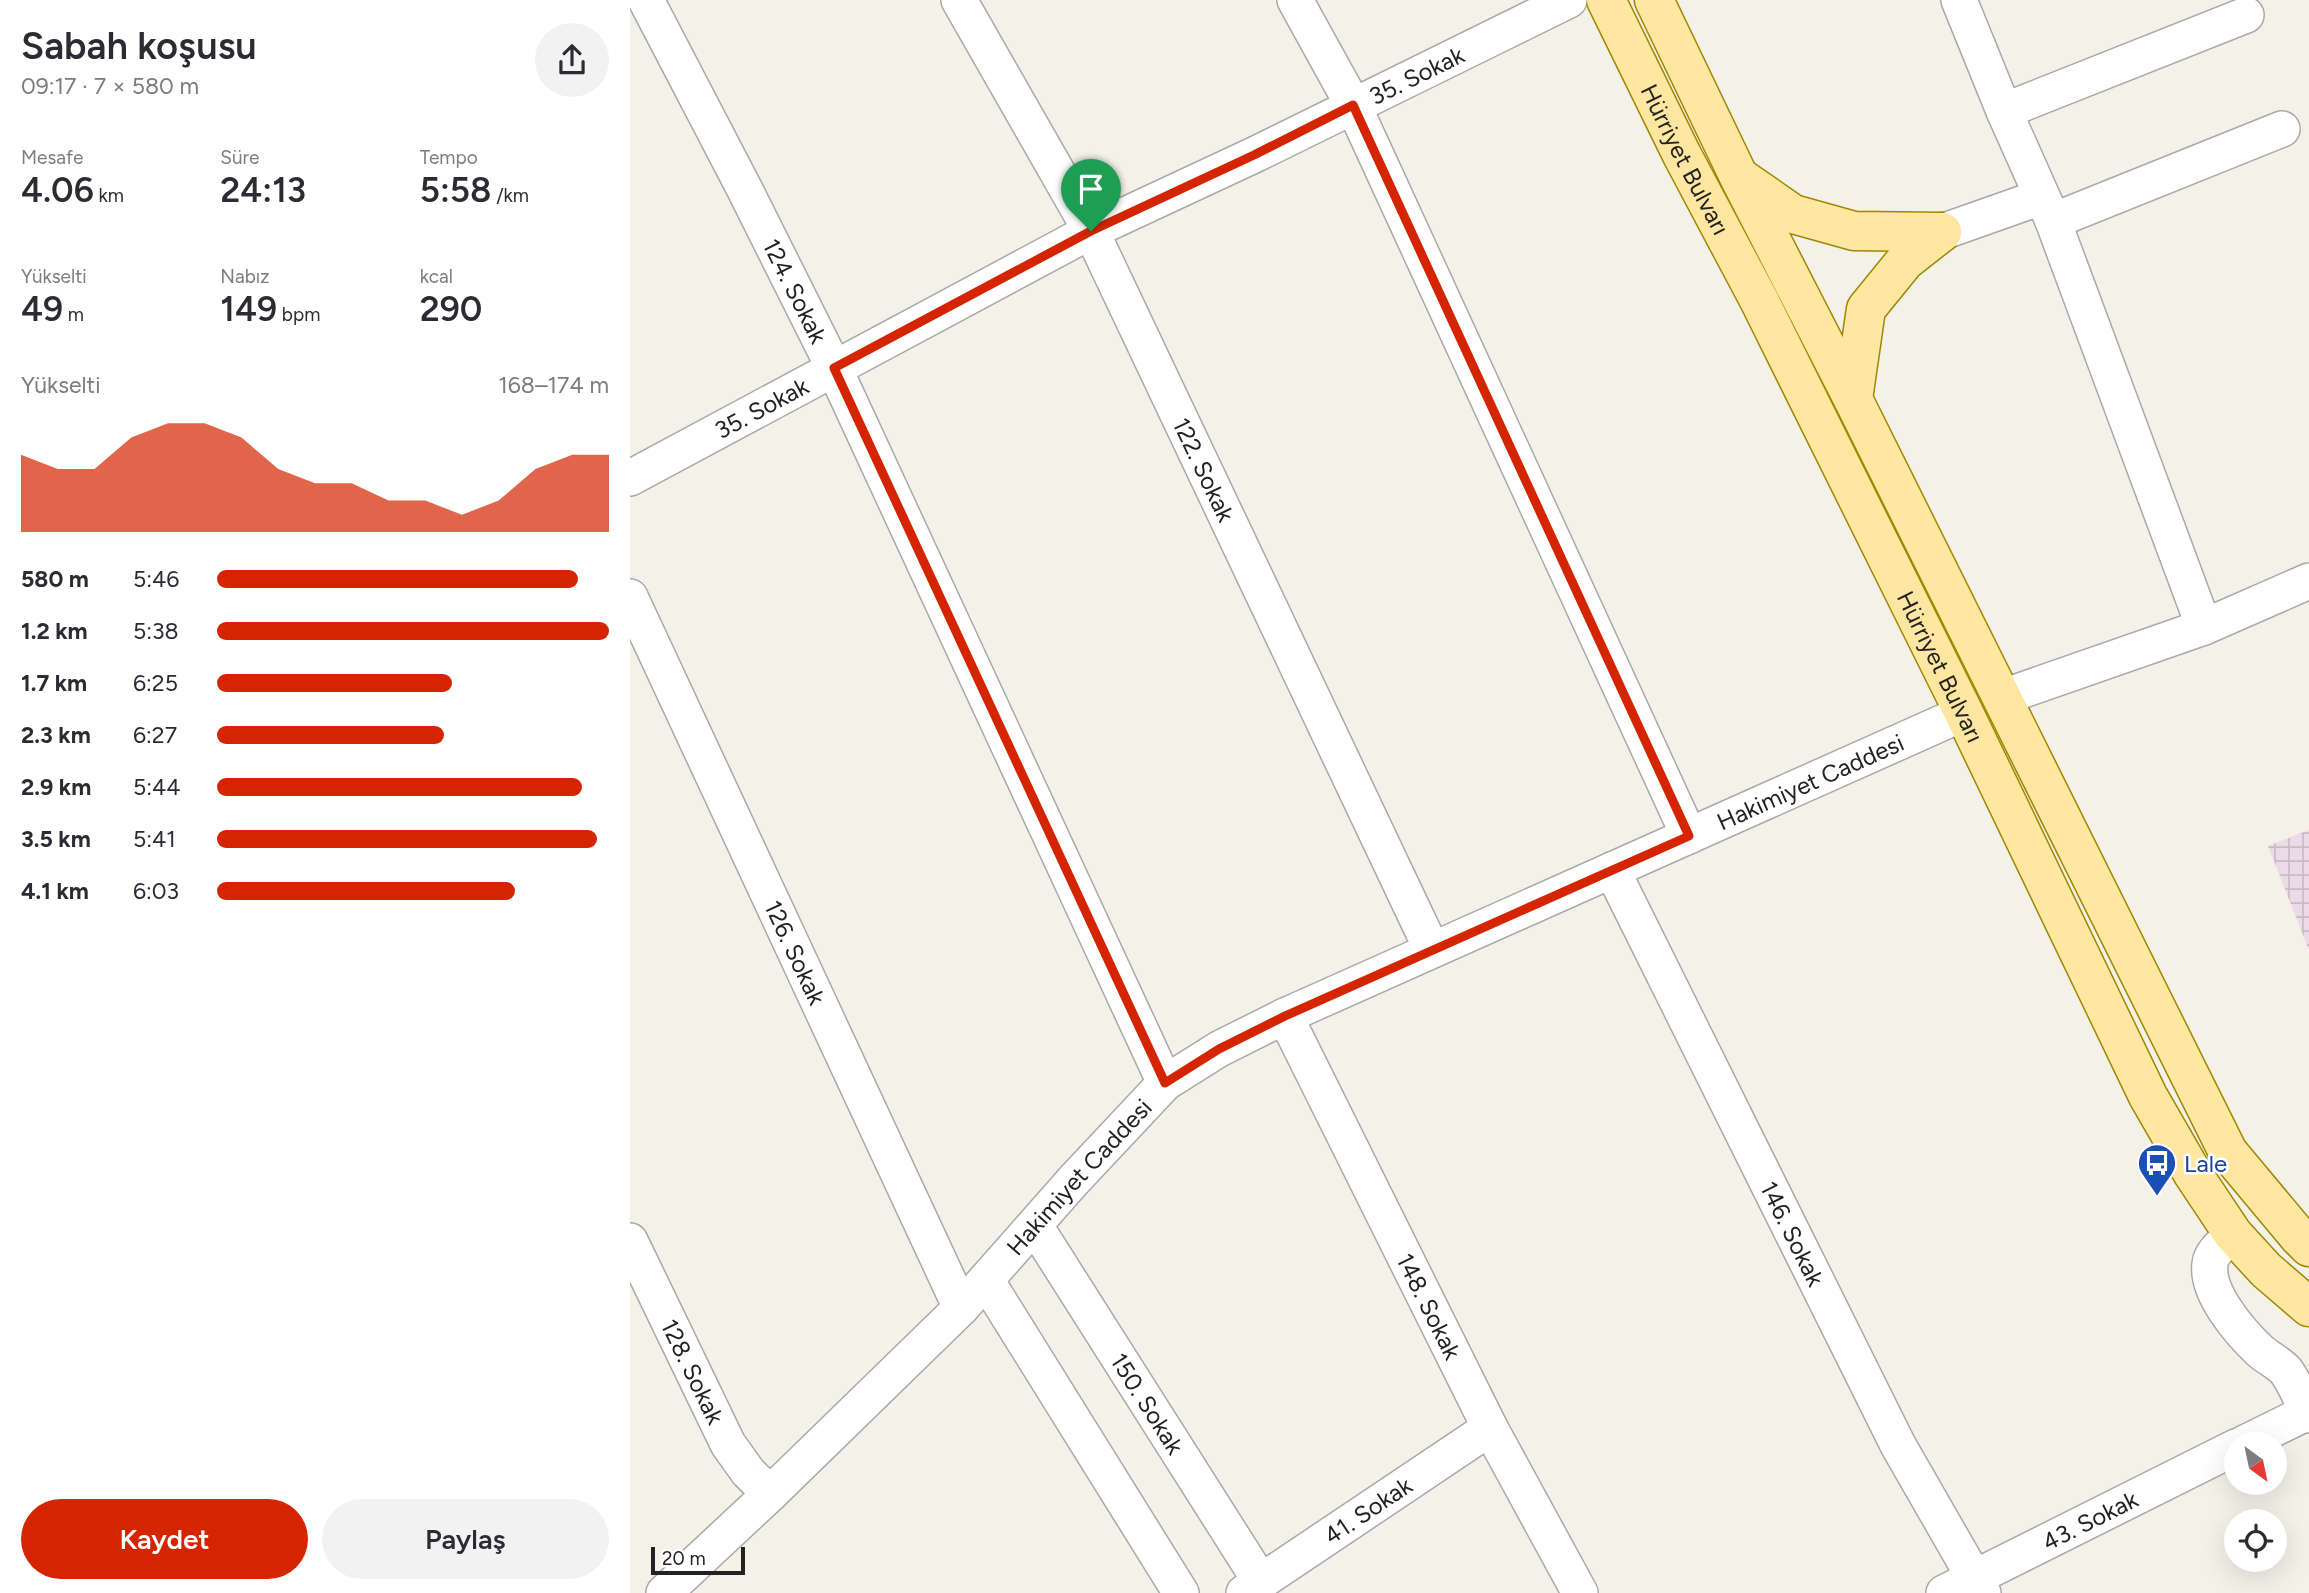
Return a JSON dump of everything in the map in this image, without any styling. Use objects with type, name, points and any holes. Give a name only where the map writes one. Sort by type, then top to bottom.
[{"type":"main road","name":"Hürriyet Bulvarı","points":[[1606,0],[1682,155],[1759,300],[1964,713],[2148,1096],[2193,1174],[2232,1234],[2309,1307]]},
{"type":"main road","name":"Hürriyet Bulvarı","points":[[1654,0],[1739,177],[2003,697],[2228,1152],[2309,1247]]},
{"type":"main road","points":[[1739,177],[1793,214],[1854,232],[1942,232]]},
{"type":"main road","points":[[1853,399],[1866,309],[1905,261],[1942,232]]},
{"type":"street","name":"124. Sokak","points":[[646,0],[834,368],[1165,1083]]},
{"type":"street","name":"122. Sokak","points":[[959,0],[1091,231],[1432,950]]},
{"type":"street","points":[[1294,0],[1353,105],[1689,836]]},
{"type":"street","name":"35. Sokak","points":[[630,478],[1091,231],[1254,155],[1569,0]]},
{"type":"street","points":[[1959,0],[2047,209],[2204,627]]},
{"type":"street","points":[[2004,111],[2246,15]]},
{"type":"street","points":[[1942,232],[2047,209],[2282,129]]},
{"type":"street","points":[[2003,697],[2204,627],[2309,581]]},
{"type":"street","name":"126. Sokak","points":[[630,597],[961,1308]]},
{"type":"street","name":"Hakimiyet Caddesi","points":[[684,1587],[770,1494],[961,1308],[1073,1181],[1165,1083],[1219,1049],[1285,1016],[1964,713]]},
{"type":"street","name":"146. Sokak","points":[[1612,870],[1967,1588]]},
{"type":"street","name":"148. Sokak","points":[[1285,1016],[1490,1428],[1580,1593]]},
{"type":"street","name":"150. Sokak","points":[[1035,1226],[1252,1587]]},
{"type":"street","points":[[2232,1234],[2210,1261],[2210,1280],[2236,1324],[2260,1351],[2286,1371],[2308,1413],[2268,1432]]},
{"type":"street","name":"128. Sokak","points":[[630,1241],[728,1444],[748,1472],[770,1494]]},
{"type":"street","points":[[986,1280],[1181,1593]]},
{"type":"street","name":"41. Sokak","points":[[1252,1587],[1490,1428]]},
{"type":"street","name":"43. Sokak","points":[[1967,1588],[2224,1453]]},
{"type":"shaded area","points":[[2309,830],[2309,950],[2268,846]]},
{"type":"place","name":"Lale","points":[[2157,1197]]},
{"type":"route","points":[[1353,105],[1689,836],[1285,1016],[1219,1049],[1165,1083],[834,368],[1091,231],[1254,155],[1353,105]]}]
